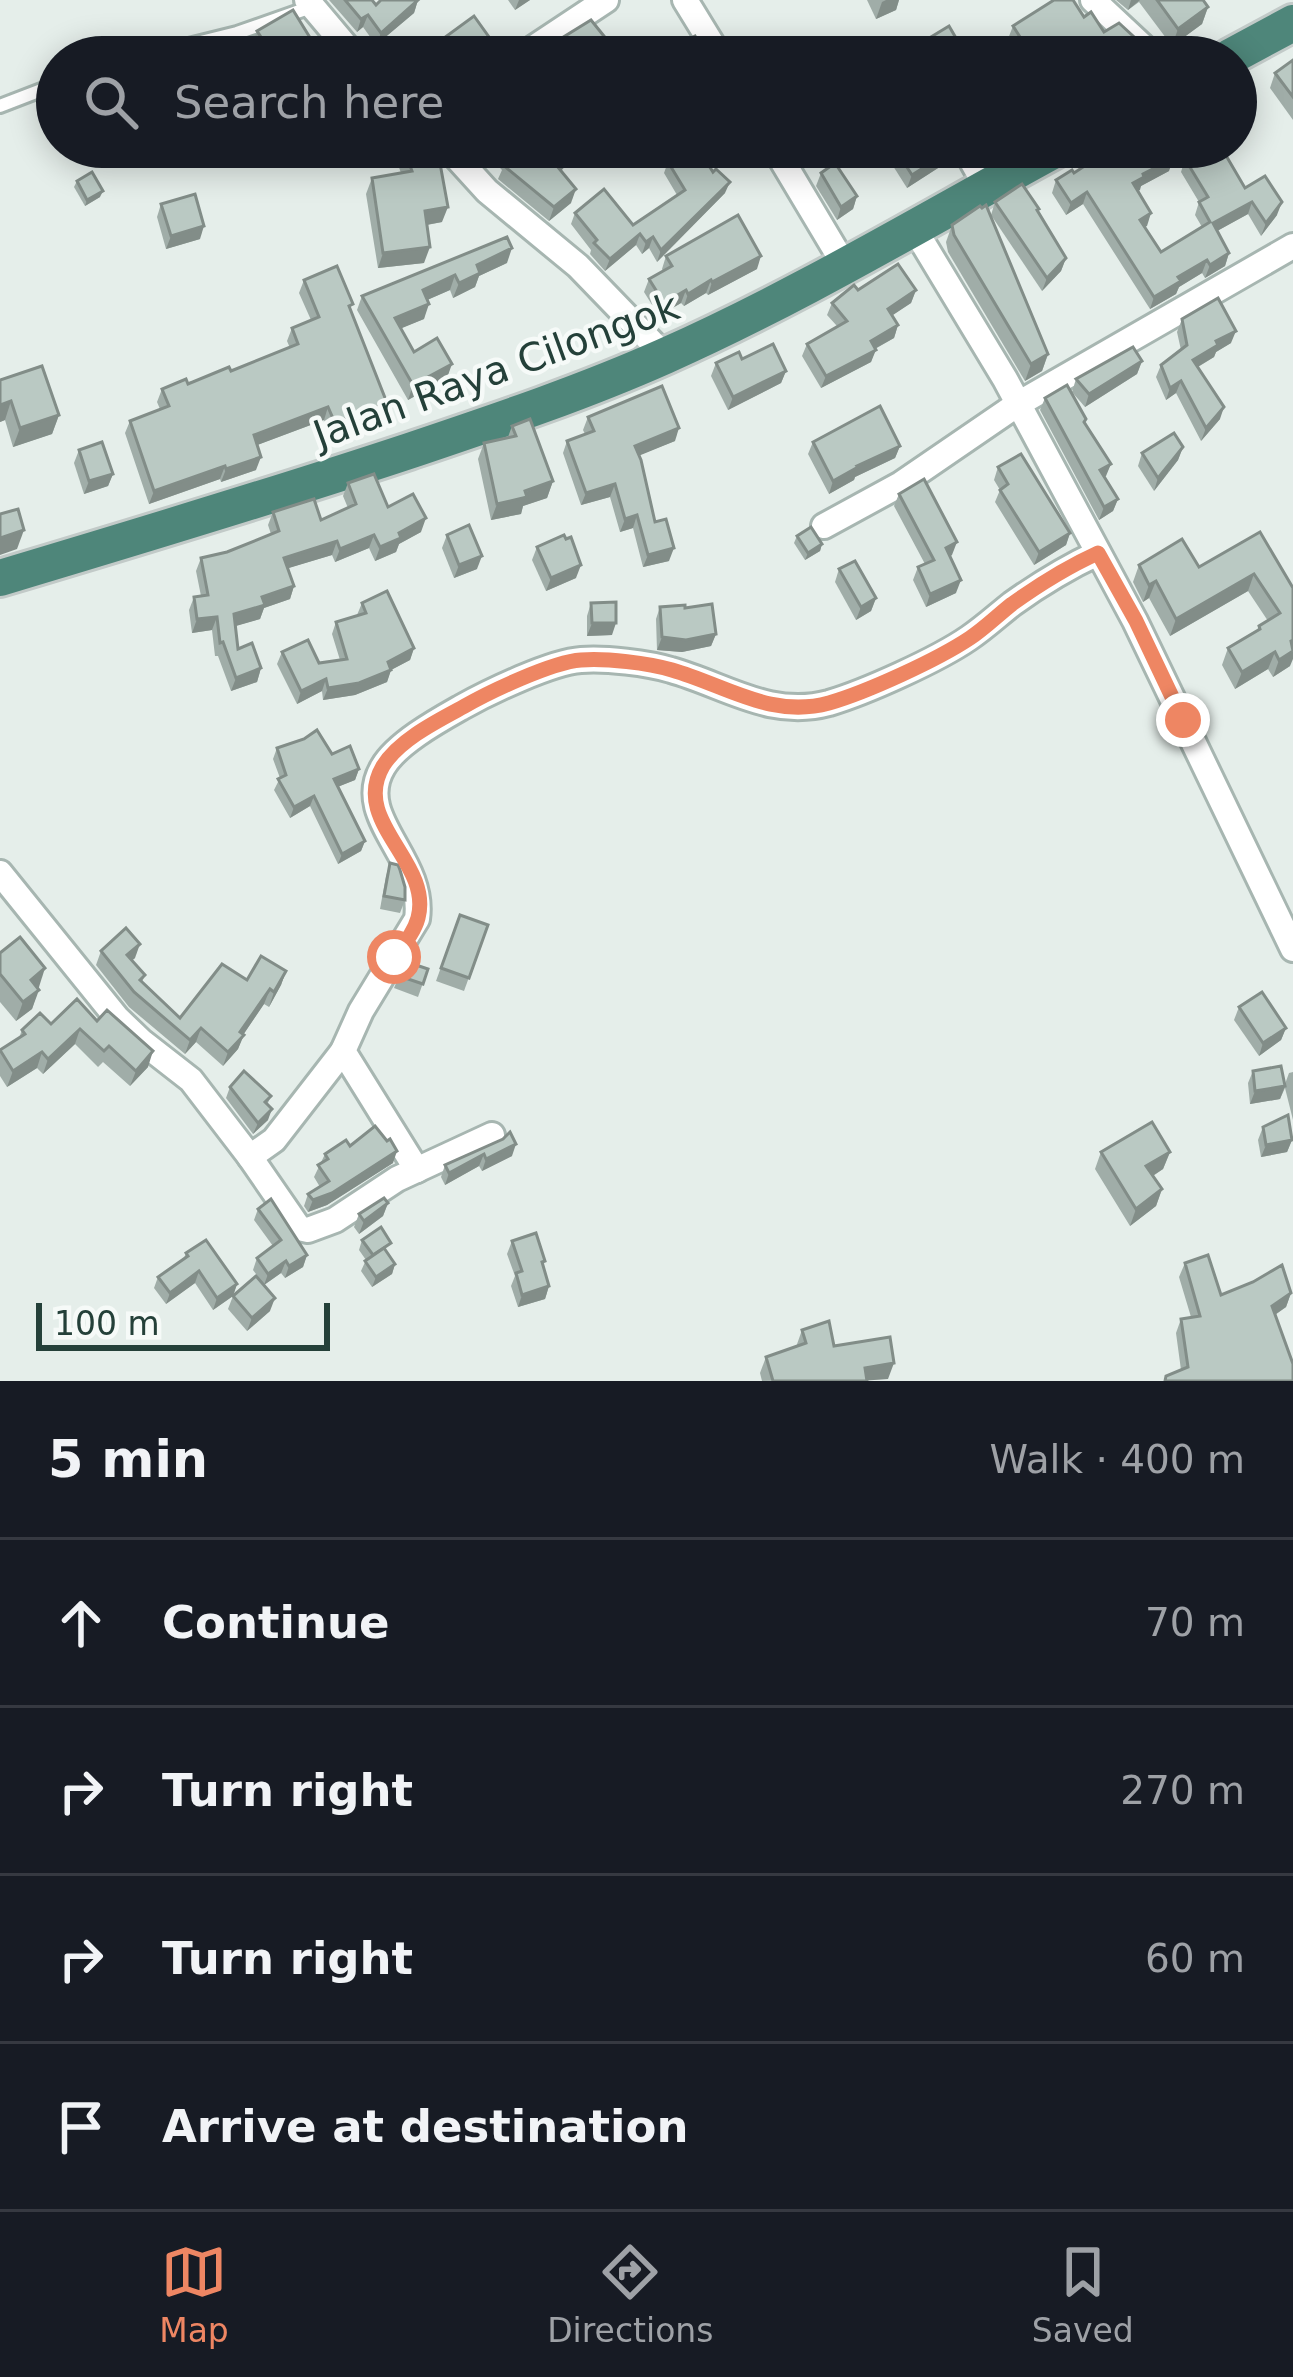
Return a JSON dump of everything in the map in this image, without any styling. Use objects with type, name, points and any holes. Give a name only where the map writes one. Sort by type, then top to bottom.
[{"type":"highway","points":[[1257,42],[1293,23]]},
{"type":"highway","name":"Jalan Raya Cilongok","points":[[0,578],[312,483],[578,392],[766,308],[1022,168]]},
{"type":"street","points":[[552,36],[606,0]]},
{"type":"street","points":[[686,0],[707,36]]},
{"type":"street","points":[[1093,0],[1132,36]]},
{"type":"street","points":[[310,3],[338,36]]},
{"type":"street","points":[[466,168],[578,266],[665,356]]},
{"type":"street","points":[[787,168],[845,266]]},
{"type":"street","points":[[975,168],[986,188]]},
{"type":"street","points":[[915,230],[1018,404],[1136,621],[1293,949]]},
{"type":"street","points":[[824,526],[901,484],[1018,404],[1293,246]]},
{"type":"street","points":[[250,1156],[274,1140],[343,1052],[361,1011],[418,919],[419,905],[406,860],[380,818],[374,790],[383,767],[397,750],[493,690],[579,660],[670,669],[753,702],[794,708],[826,704],[968,640],[1067,567],[1098,553]]},
{"type":"street","points":[[0,873],[91,988],[141,1041],[191,1080],[303,1229],[334,1220],[417,1169],[492,1135]]},
{"type":"street","points":[[343,1052],[417,1169]]},
{"type":"lane","points":[[224,36],[310,3]]},
{"type":"lane","points":[[0,106],[36,92]]},
{"type":"building","points":[[345,0],[372,0],[376,5],[381,0],[418,0],[381,33],[368,15],[361,19]]},
{"type":"building","points":[[1054,0],[1073,0],[1084,17],[1091,12],[1104,32],[1119,23],[1133,36],[1019,36],[1013,26]]},
{"type":"building","points":[[1157,0],[1203,0],[1208,7],[1178,29]]},
{"type":"building","points":[[293,10],[309,36],[260,36],[257,31]]},
{"type":"building","points":[[474,16],[488,36],[447,36]]},
{"type":"building","points":[[591,20],[604,36],[565,36]]},
{"type":"building","points":[[949,26],[955,36],[933,36]]},
{"type":"building","points":[[1293,60],[1293,97],[1275,73]]},
{"type":"building","points":[[441,168],[448,207],[425,211],[430,247],[383,253],[372,178]]},
{"type":"building","points":[[507,168],[559,168],[576,189],[554,207]]},
{"type":"building","points":[[672,168],[716,169],[730,182],[661,250],[653,237],[646,242],[640,234],[610,259],[575,213],[604,189],[633,225],[685,190]]},
{"type":"building","points":[[838,168],[857,196],[841,207],[821,173]]},
{"type":"building","points":[[1082,168],[1155,168],[1133,183],[1151,213],[1140,220],[1161,252],[1210,222],[1199,202],[1208,197],[1190,168],[1233,168],[1245,188],[1265,176],[1282,202],[1266,223],[1252,202],[1213,223],[1229,253],[1178,277],[1181,281],[1154,297],[1087,192],[1071,203],[1056,180]]},
{"type":"building","points":[[92,172],[103,191],[87,200],[77,181]]},
{"type":"building","points":[[1022,184],[1066,258],[1047,278],[995,202]]},
{"type":"building","points":[[195,194],[204,226],[171,236],[161,204]]},
{"type":"building","points":[[986,205],[1048,354],[1031,364],[954,235],[952,225]]},
{"type":"building","points":[[738,215],[761,256],[664,303],[649,279],[672,266],[666,256]]},
{"type":"building","points":[[507,237],[512,248],[477,265],[480,273],[459,283],[455,275],[423,290],[429,304],[395,318],[414,352],[437,338],[452,364],[413,385],[362,296]]},
{"type":"building","points":[[898,264],[916,290],[888,309],[898,325],[871,341],[876,350],[826,376],[807,344],[847,321],[832,303],[854,285],[858,290]]},
{"type":"building","points":[[337,266],[387,403],[335,423],[328,407],[254,435],[261,457],[154,491],[130,421],[169,406],[162,389],[229,367],[231,371],[298,344],[292,328],[319,317],[304,280]]},
{"type":"building","points":[[1218,298],[1236,331],[1193,360],[1224,407],[1206,428],[1181,381],[1170,388],[1161,365],[1187,345],[1182,319]]},
{"type":"building","points":[[773,344],[786,371],[733,397],[716,363],[739,352],[742,359]]},
{"type":"building","points":[[1133,347],[1142,361],[1089,394],[1076,379]]},
{"type":"building","points":[[42,366],[59,415],[20,428],[11,401],[0,405],[0,380]]},
{"type":"building","points":[[1067,385],[1111,464],[1100,470],[1118,499],[1104,507],[1045,398]]},
{"type":"building","points":[[662,386],[679,428],[635,446],[655,522],[666,519],[674,548],[648,555],[637,515],[625,519],[615,484],[586,493],[567,441],[594,431],[588,417]]},
{"type":"building","points":[[880,406],[900,446],[833,481],[813,442]]},
{"type":"building","points":[[530,419],[553,481],[525,491],[527,497],[497,504],[484,443],[516,436],[512,426]]},
{"type":"building","points":[[1174,433],[1183,447],[1158,478],[1142,453]]},
{"type":"building","points":[[102,442],[113,474],[89,481],[79,450]]},
{"type":"building","points":[[1021,454],[1070,533],[1039,552],[1000,490],[1008,484],[998,467]]},
{"type":"building","points":[[374,474],[388,507],[413,494],[426,518],[380,547],[374,535],[340,549],[337,541],[284,558],[294,586],[262,597],[265,605],[234,614],[238,649],[252,643],[261,668],[236,678],[220,643],[217,617],[197,619],[194,597],[208,595],[201,558],[279,531],[273,512],[314,499],[321,520],[356,504],[348,483]]},
{"type":"building","points":[[924,479],[957,542],[946,548],[961,580],[930,594],[918,567],[934,560],[899,494]]},
{"type":"building","points":[[18,509],[24,530],[0,538],[0,514]]},
{"type":"building","points":[[469,525],[482,556],[459,565],[447,535]]},
{"type":"building","points":[[811,527],[822,544],[808,553],[797,536]]},
{"type":"building","points":[[1260,532],[1293,588],[1293,651],[1279,660],[1275,652],[1242,672],[1228,648],[1280,613],[1254,574],[1176,619],[1156,581],[1149,585],[1139,565],[1182,539],[1199,567]]},
{"type":"building","points":[[564,535],[571,537],[581,565],[551,578],[537,547]]},
{"type":"building","points":[[855,561],[876,598],[861,607],[839,569]]},
{"type":"building","points":[[387,591],[414,648],[388,662],[391,670],[359,683],[328,688],[326,679],[301,691],[282,652],[308,640],[319,663],[347,659],[336,622],[366,613],[362,603]]},
{"type":"building","points":[[616,602],[616,623],[592,623],[591,603]]},
{"type":"building","points":[[712,604],[716,634],[686,640],[662,637],[660,607]]},
{"type":"building","points":[[317,730],[332,754],[350,746],[359,769],[334,779],[365,841],[342,854],[314,796],[294,807],[278,779],[286,775],[277,748]]},
{"type":"building","points":[[390,863],[398,865],[405,900],[384,896]]},
{"type":"building","points":[[460,915],[488,925],[469,978],[441,968]]},
{"type":"building","points":[[126,928],[140,944],[127,955],[145,975],[140,980],[180,1018],[222,964],[247,980],[261,956],[286,971],[228,1052],[201,1028],[190,1040],[134,992],[101,951]]},
{"type":"building","points":[[20,937],[45,968],[31,980],[39,990],[23,1002],[0,974],[0,953]]},
{"type":"building","points":[[407,962],[428,969],[423,984],[399,976]]},
{"type":"building","points":[[1262,992],[1286,1028],[1263,1043],[1239,1007]]},
{"type":"building","points":[[77,999],[97,1021],[107,1010],[153,1051],[136,1071],[109,1046],[104,1051],[80,1029],[48,1059],[42,1052],[13,1071],[0,1050],[25,1034],[22,1030],[40,1013],[51,1024]]},
{"type":"building","points":[[1281,1066],[1285,1086],[1255,1091],[1253,1071]]},
{"type":"building","points":[[244,1071],[271,1096],[265,1102],[272,1109],[258,1123],[230,1087]]},
{"type":"building","points":[[1288,1115],[1292,1140],[1266,1145],[1263,1127]]},
{"type":"building","points":[[1152,1122],[1170,1152],[1146,1166],[1162,1189],[1136,1209],[1101,1152]]},
{"type":"building","points":[[375,1126],[397,1151],[313,1200],[308,1194],[329,1181],[318,1165],[328,1159],[325,1154],[346,1140],[350,1146]]},
{"type":"building","points":[[510,1132],[516,1144],[449,1173],[445,1165]]},
{"type":"building","points":[[384,1198],[388,1203],[364,1221],[359,1214]]},
{"type":"building","points":[[271,1199],[307,1255],[289,1266],[286,1261],[268,1274],[257,1258],[281,1240],[258,1209]]},
{"type":"building","points":[[381,1227],[391,1243],[373,1255],[362,1240]]},
{"type":"building","points":[[536,1233],[549,1286],[522,1295],[516,1273],[522,1271],[512,1241]]},
{"type":"building","points":[[206,1240],[237,1284],[217,1298],[199,1271],[170,1293],[158,1277]]},
{"type":"building","points":[[384,1248],[395,1264],[376,1277],[365,1261]]},
{"type":"building","points":[[1208,1255],[1221,1295],[1282,1265],[1291,1293],[1272,1306],[1293,1364],[1293,1381],[1165,1381],[1166,1376],[1188,1367],[1181,1319],[1200,1316],[1185,1263]]},
{"type":"building","points":[[256,1276],[275,1298],[252,1318],[233,1296]]},
{"type":"building","points":[[829,1321],[834,1346],[890,1337],[894,1363],[865,1368],[867,1381],[773,1381],[766,1357],[806,1343],[802,1330]]},
{"type":"route","points":[[394,957],[418,919],[419,905],[406,860],[376,805],[374,790],[383,767],[397,750],[493,690],[579,660],[670,669],[753,702],[794,708],[826,704],[968,640],[1067,567],[1098,553],[1183,720]]}]
